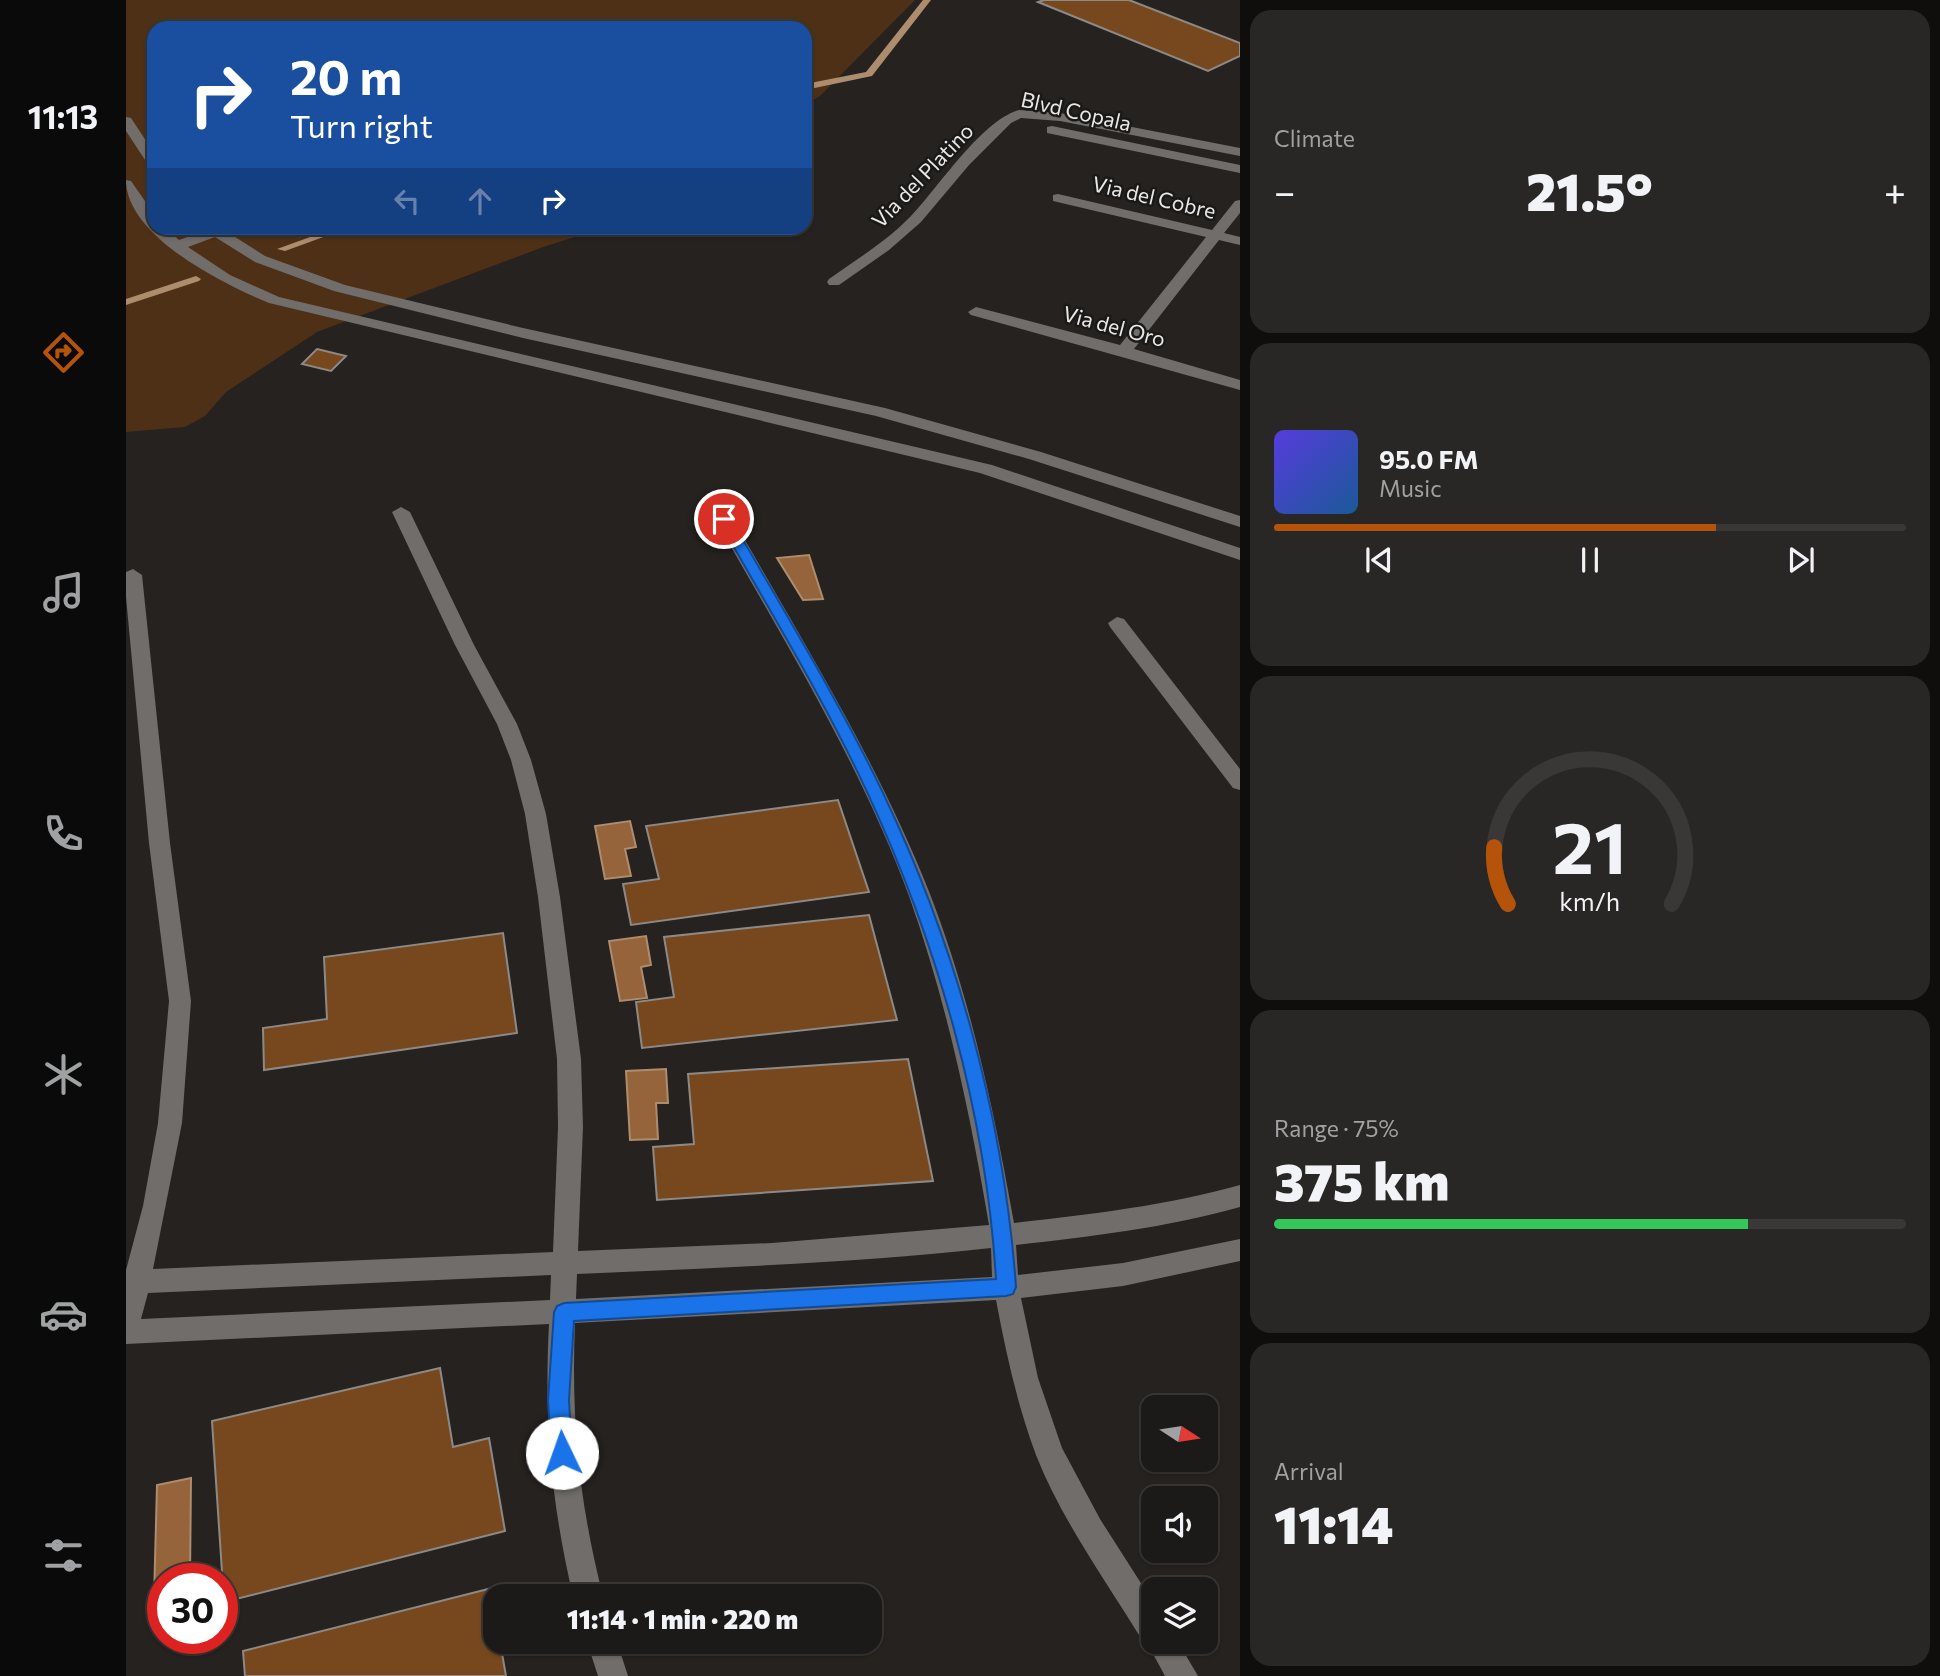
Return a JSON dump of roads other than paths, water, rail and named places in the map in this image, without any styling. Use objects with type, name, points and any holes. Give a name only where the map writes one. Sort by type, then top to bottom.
[{"type":"street","name":"Blvd Copala","points":[[1006,120],[1019,114],[1036,113],[1240,152]]},
{"type":"street","name":"Blvd Copala","points":[[1006,120],[1240,169]]},
{"type":"street","name":"Via del Platino","points":[[834,282],[884,247],[916,219],[964,162],[1006,120]]},
{"type":"street","points":[[126,121],[147,152]]},
{"type":"street","points":[[126,184],[147,214]]},
{"type":"street","name":"Via del Cobre","points":[[1058,198],[1240,241]]},
{"type":"street","points":[[1124,351],[1240,204]]},
{"type":"street","points":[[165,235],[211,273],[274,300],[905,448],[986,470],[1240,554]]},
{"type":"street","points":[[177,246],[202,235]]},
{"type":"street","points":[[223,235],[244,250],[298,276],[526,334],[827,399],[912,421],[1051,460],[1240,522]]},
{"type":"street","points":[[274,300],[298,276]]},
{"type":"street","name":"Via del Oro","points":[[976,312],[1240,385]]},
{"type":"street","points":[[401,512],[473,662],[511,731],[532,797],[546,869],[569,1059],[564,1312],[559,1400],[563,1479],[584,1584]]},
{"type":"street","points":[[724,519],[842,726],[876,795],[919,895],[954,1001],[980,1104],[1003,1234],[1006,1287],[1024,1378],[1051,1454],[1090,1529],[1141,1610]]},
{"type":"street","points":[[126,1325],[132,1282],[164,1155],[174,1079],[180,1000],[164,883],[133,575]]},
{"type":"street","points":[[1117,623],[1240,783]]},
{"type":"street","points":[[132,1282],[869,1248],[1088,1227],[1182,1212],[1240,1196]]},
{"type":"street","points":[[126,1332],[564,1312],[1006,1287],[1092,1280],[1208,1259],[1240,1250]]},
{"type":"street","points":[[606,1654],[613,1676]]},
{"type":"street","points":[[1169,1654],[1183,1676]]},
{"type":"waterway","points":[[812,86],[869,74],[927,0]]},
{"type":"waterway","points":[[282,249],[323,235]]},
{"type":"waterway","points":[[126,302],[196,279]]}]
